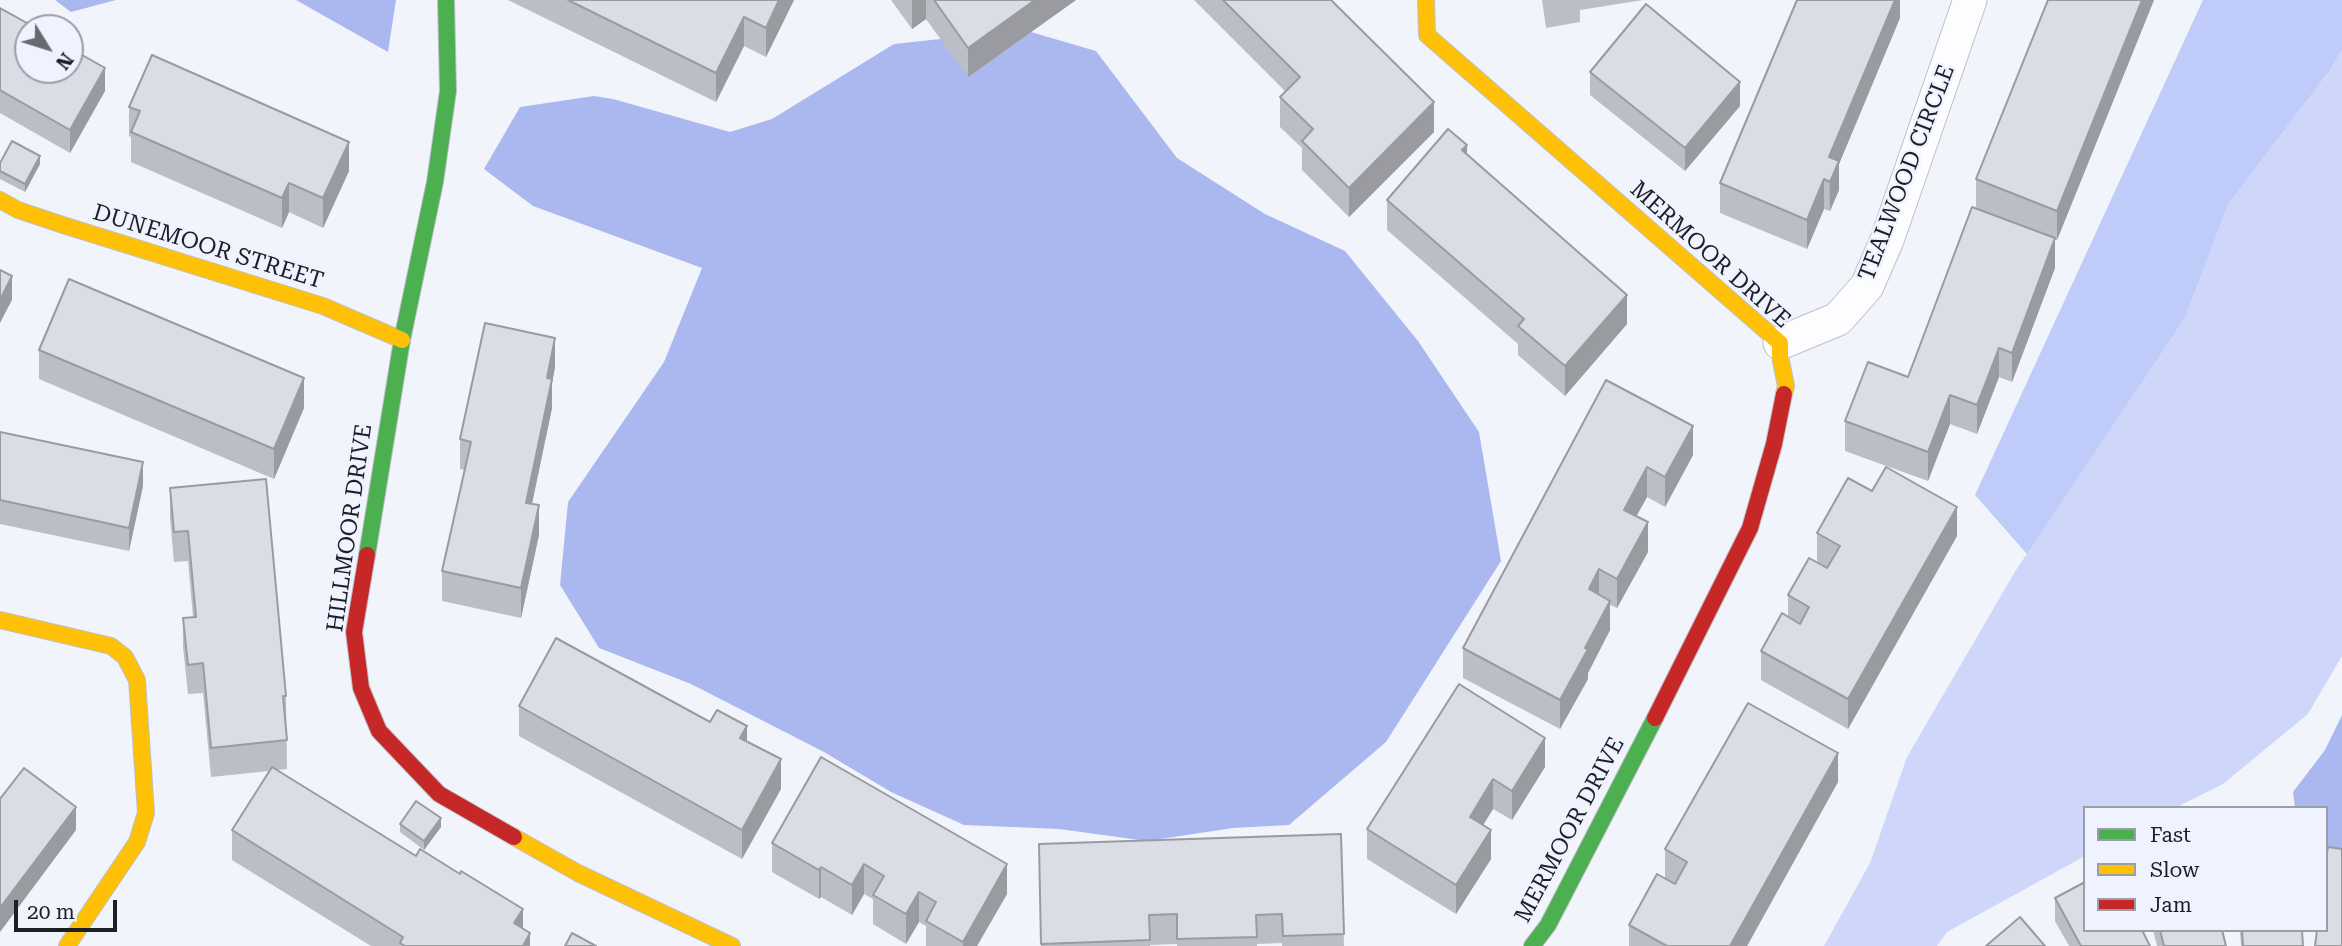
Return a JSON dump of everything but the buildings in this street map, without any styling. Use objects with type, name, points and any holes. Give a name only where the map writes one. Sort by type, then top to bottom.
[{"type":"street","name":"HILLMOOR DRIVE","points":[[446,0],[448,91],[435,182],[402,341],[354,632],[361,688],[379,731],[439,794],[578,873],[732,946]]},
{"type":"street","name":"MERMOOR DRIVE","points":[[1426,0],[1427,35],[1780,343],[1786,386],[1774,444],[1750,528],[1548,925],[1532,946]]},
{"type":"street","name":"TEALWOOD CIRCLE","points":[[1780,343],[1838,319],[1867,286],[1886,240],[1970,0]]},
{"type":"street","name":"DUNEMOOR STREET","points":[[0,200],[18,210],[63,225],[323,306],[402,341]]},
{"type":"street","points":[[0,620],[111,646],[125,657],[137,680],[146,813],[137,842],[66,946]]},
{"type":"shaded area","points":[[55,0],[116,0],[71,12]]},
{"type":"shaded area","points":[[296,0],[396,0],[388,52]]},
{"type":"shaded area","points":[[2203,0],[2342,0],[2342,50],[2330,70],[2228,205],[2185,318],[2027,554],[1975,495]]},
{"type":"shaded area","points":[[1024,30],[1096,51],[1177,158],[1265,214],[1345,251],[1418,341],[1479,432],[1501,561],[1386,742],[1289,825],[1233,828],[1147,841],[1059,829],[964,825],[891,792],[824,752],[691,684],[599,648],[560,585],[568,502],[664,362],[702,268],[533,206],[484,169],[520,107],[594,96],[730,132],[772,119],[894,44]]},
{"type":"shaded area","points":[[2342,50],[2342,656],[2308,714],[2223,784],[2179,806],[2083,806],[2083,857],[1947,932],[1937,946],[1824,946],[1870,863],[1907,757],[2016,570],[2185,318],[2228,205],[2330,70]]},
{"type":"shaded area","points":[[2342,715],[2342,854],[2328,846],[2328,806],[2295,806],[2293,792],[2325,750]]},
{"type":"traffic: fast","points":[[367,555],[402,340],[435,182],[448,91],[446,0]]},
{"type":"traffic: fast","points":[[1532,946],[1548,925],[1655,718]]},
{"type":"traffic: slow","points":[[1426,0],[1427,35],[1780,343],[1786,386],[1784,394]]},
{"type":"traffic: slow","points":[[0,200],[18,210],[63,225],[323,306],[402,340]]},
{"type":"traffic: slow","points":[[0,620],[111,646],[125,657],[137,680],[146,813],[137,842],[67,946]]},
{"type":"traffic: slow","points":[[514,837],[578,873],[732,946]]},
{"type":"traffic: jam","points":[[1655,718],[1750,528],[1774,444],[1784,394]]},
{"type":"traffic: jam","points":[[367,555],[354,632],[361,688],[379,731],[439,794],[514,837]]}]
